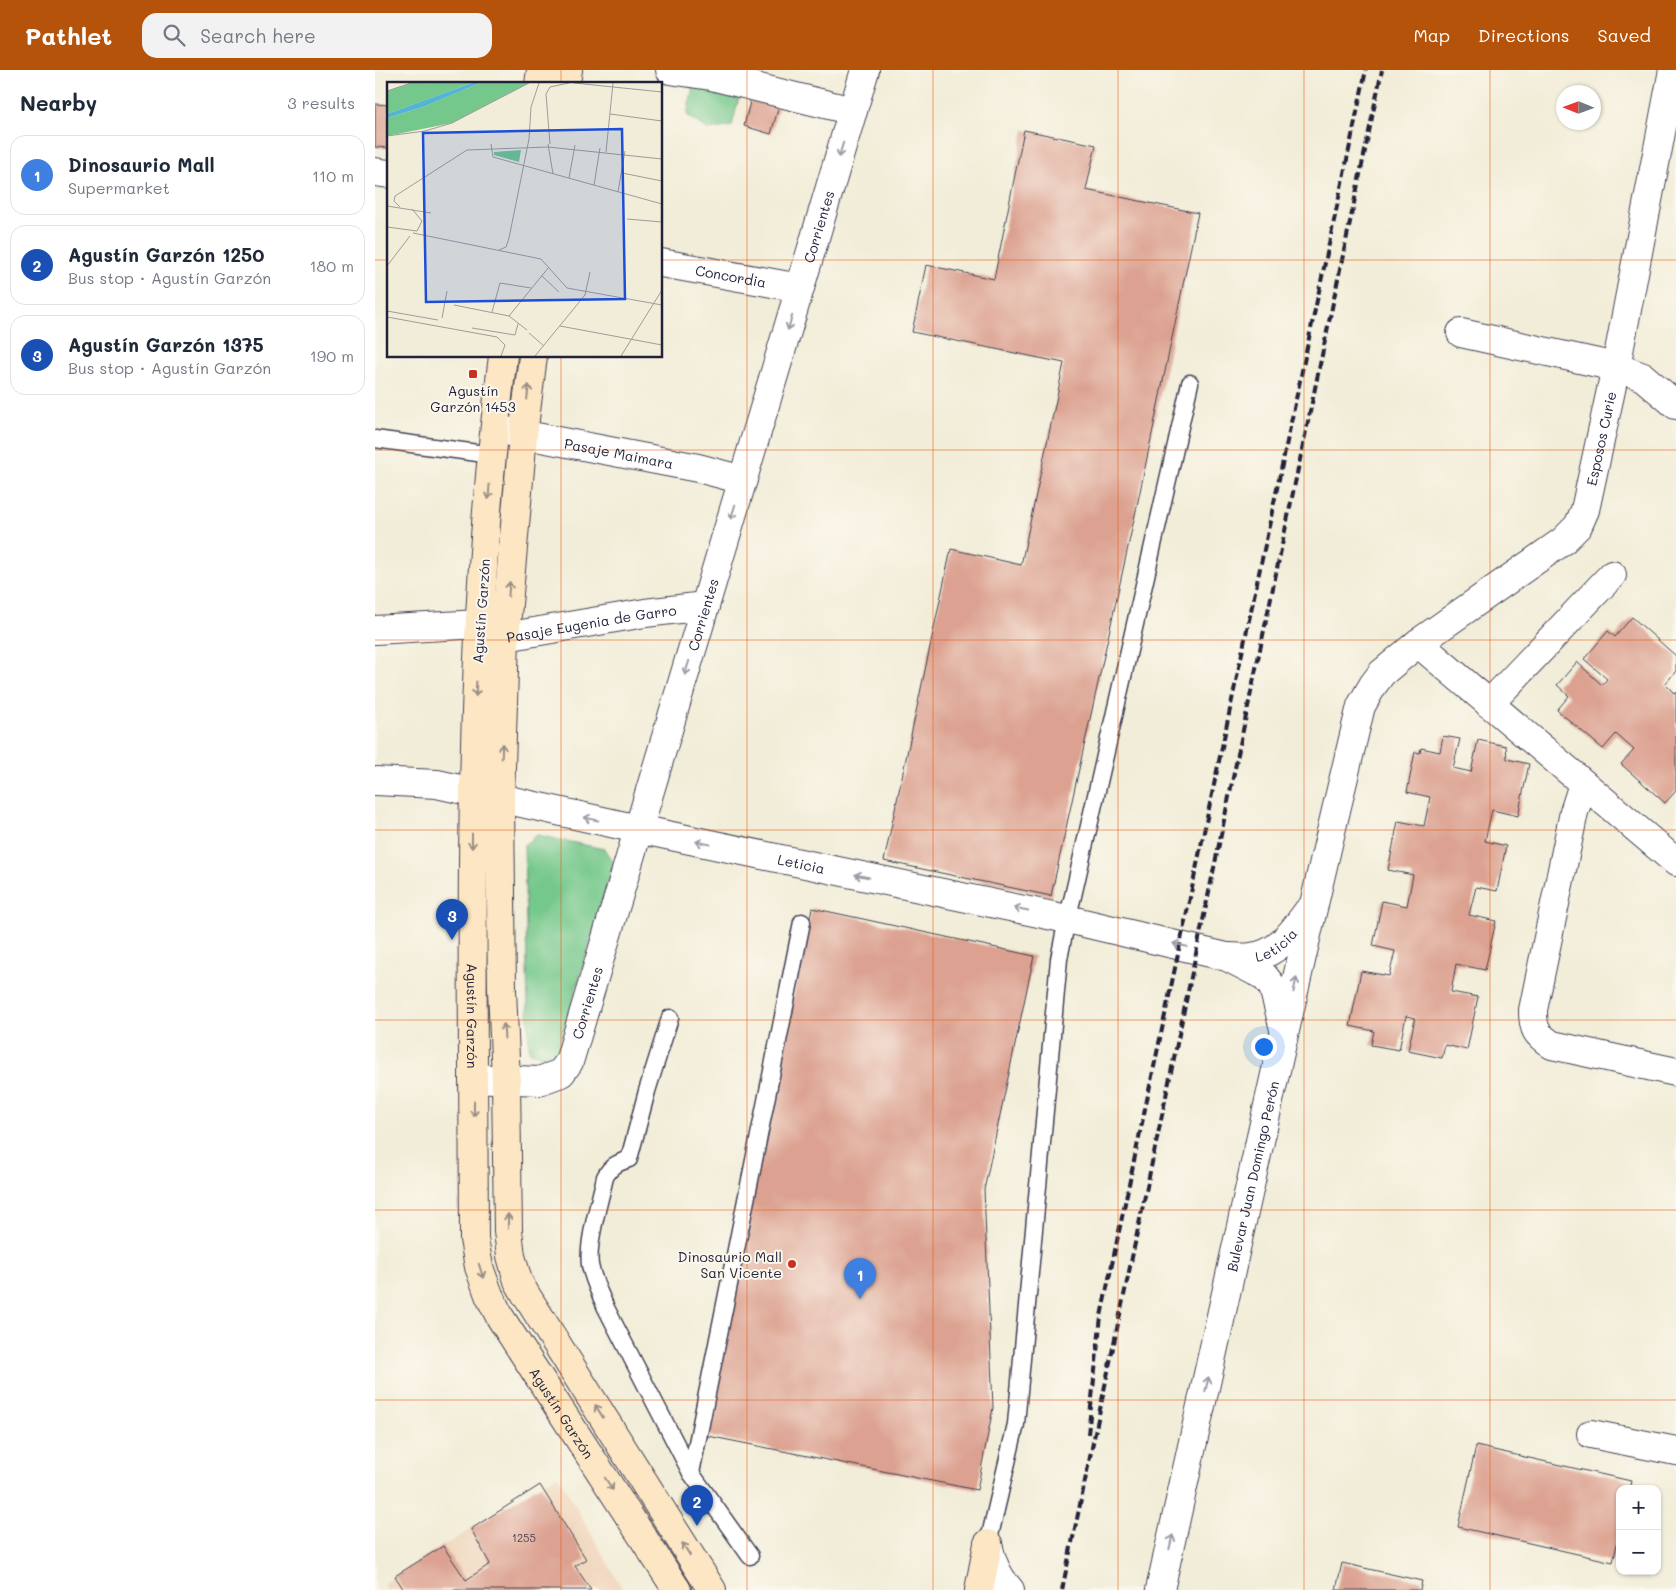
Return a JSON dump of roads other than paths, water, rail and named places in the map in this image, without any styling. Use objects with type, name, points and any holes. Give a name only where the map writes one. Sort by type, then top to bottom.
[{"type":"main road","name":"Agustín Garzón","points":[[503,358],[493,442],[478,633],[473,793],[474,1239],[479,1267],[489,1295],[501,1317],[677,1590]]},
{"type":"main road","name":"Agustín Garzón","points":[[533,358],[523,434],[505,638],[500,800],[503,990],[507,1080],[508,1231],[511,1256],[518,1281],[526,1295],[712,1590]]},
{"type":"main road","points":[[979,1590],[988,1544]]},
{"type":"street","points":[[670,70],[712,73],[853,111]]},
{"type":"street","name":"Corrientes","points":[[473,1078],[539,1081],[561,1073],[569,1062],[865,70]]},
{"type":"street","name":"Esposos Curie","points":[[1361,706],[1382,673],[1418,643],[1563,541],[1578,526],[1585,510],[1616,367],[1673,70]]},
{"type":"street","name":"Concordia","points":[[663,263],[800,288]]},
{"type":"street","points":[[1461,333],[1616,367],[1643,377],[1676,405]]},
{"type":"street","name":"Pasaje Maimara","points":[[493,442],[523,434],[698,468],[743,480]]},
{"type":"street","points":[[1489,704],[1612,575]]},
{"type":"street","name":"Pasaje Eugenia de Garro","points":[[375,630],[478,633],[505,638],[645,613],[705,606]]},
{"type":"street","points":[[1418,643],[1676,862]]},
{"type":"street","name":"Bulevar Juan Domingo Perón","points":[[1160,1590],[1312,906],[1361,706]]},
{"type":"street","name":"Leticia","points":[[375,781],[437,784],[500,800],[1067,919],[1227,957],[1252,957],[1271,952],[1285,941],[1312,906]]},
{"type":"street","points":[[1583,784],[1570,831],[1533,1010],[1533,1025],[1539,1036],[1552,1045],[1676,1072]]},
{"type":"street","name":"Leticia","points":[[1227,957],[1264,976],[1273,987],[1285,1033]]},
{"type":"street","points":[[1591,1434],[1676,1451]]},
{"type":"street","points":[[988,1544],[992,1562],[998,1575],[1010,1590]]},
{"type":"lane","points":[[988,1544],[1016,1424],[1059,959],[1191,383]]},
{"type":"lane","points":[[375,439],[493,442]]},
{"type":"lane","points":[[691,1474],[802,922]]},
{"type":"lane","points":[[670,1018],[647,1091],[629,1159],[615,1164],[610,1168],[605,1177],[591,1248],[590,1263],[595,1282],[606,1308],[691,1474],[751,1556]]},
{"type":"railway","points":[[1088,1434],[1101,1316],[1366,70]]},
{"type":"railway","points":[[1062,1590],[1382,70]]},
{"type":"place","name":"Agustín Garzón 1453","points":[[473,374]]},
{"type":"place","name":"Agustín Garzón 1375","points":[[452,940]]},
{"type":"place","name":"Dinosaurio Mall San Vicente","points":[[792,1264]]},
{"type":"place","name":"Dinosaurio Mall","points":[[860,1299]]},
{"type":"place","name":"Agustín Garzón 1250","points":[[697,1526]]}]
